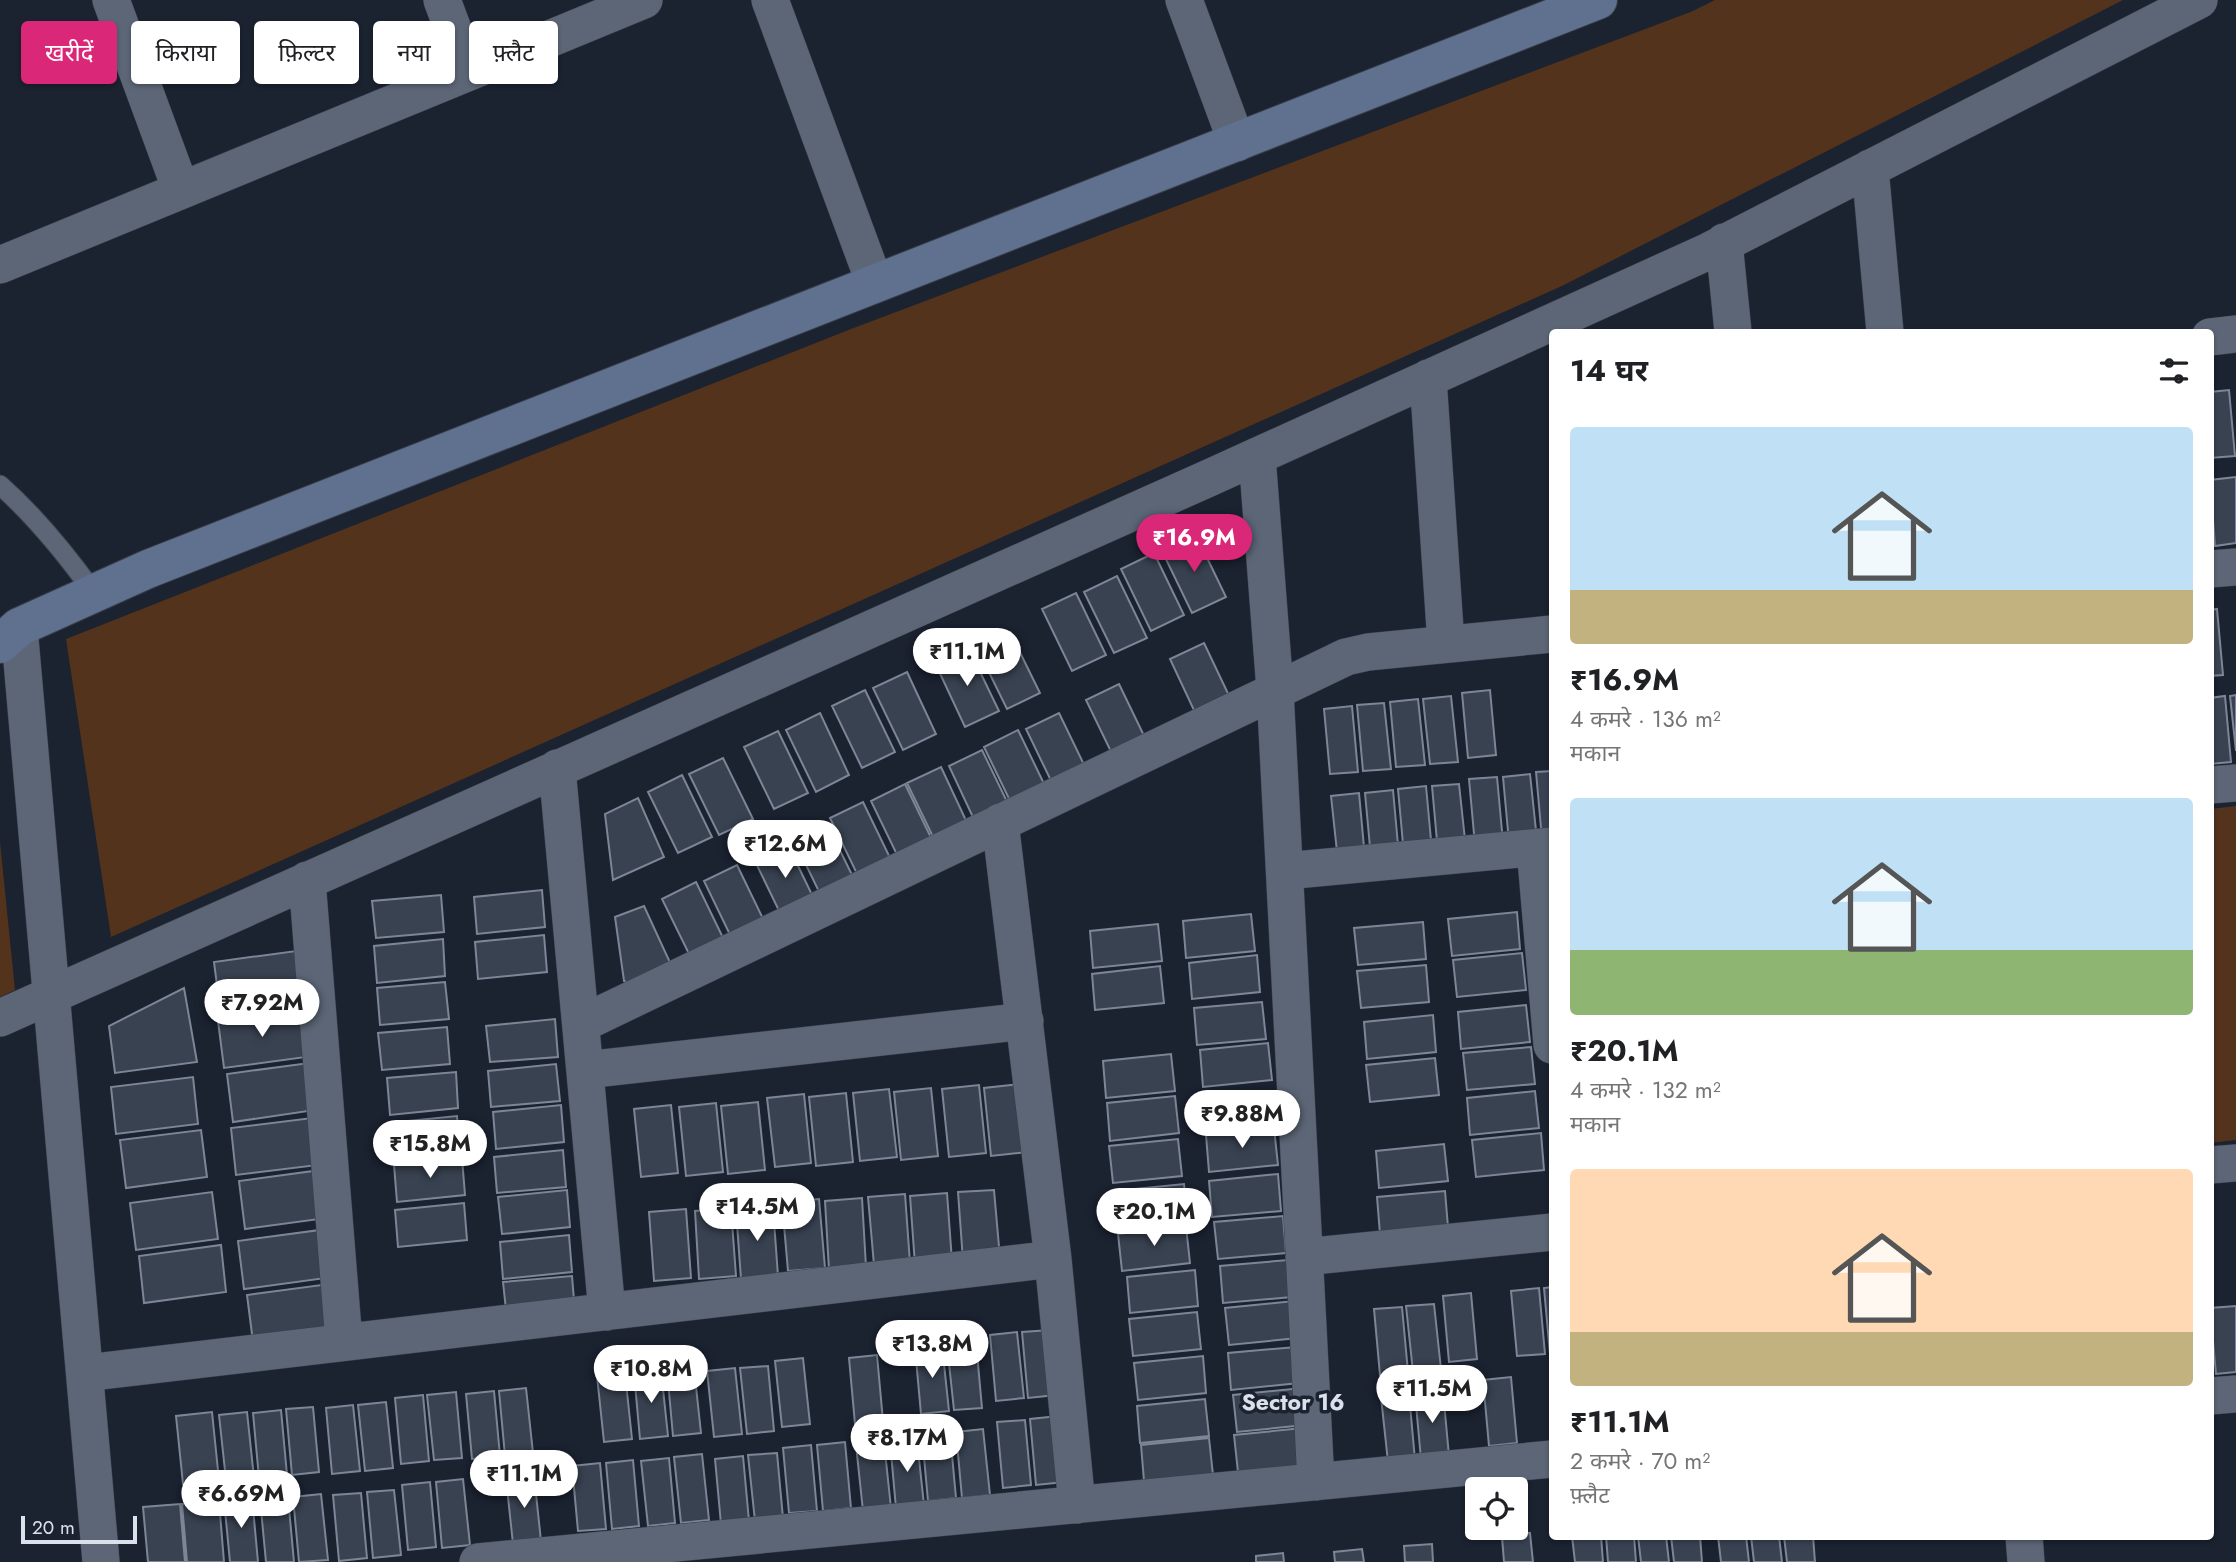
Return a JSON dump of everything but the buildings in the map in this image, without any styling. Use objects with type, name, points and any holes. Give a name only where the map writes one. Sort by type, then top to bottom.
[{"type":"street","points":[[111,0],[181,190]]},
{"type":"street","points":[[0,265],[469,72],[442,0]]},
{"type":"street","points":[[558,35],[644,0]]},
{"type":"street","points":[[771,0],[875,284]]},
{"type":"street","points":[[1184,0],[1237,143]]},
{"type":"street","points":[[101,1562],[52,994],[10,635],[148,569],[1598,0]]},
{"type":"street","points":[[1557,329],[2199,0]]},
{"type":"street","points":[[1870,167],[1885,329]]},
{"type":"street","points":[[1724,243],[1733,329]]},
{"type":"street","points":[[0,1018],[1428,379],[1549,332]]},
{"type":"street","points":[[2214,337],[2236,334]]},
{"type":"street","points":[[1428,379],[1446,644]]},
{"type":"street","points":[[1257,456],[1275,690],[1316,1482]]},
{"type":"street","points":[[2214,569],[2236,566]]},
{"type":"street","points":[[581,1024],[1346,657],[1368,652],[1549,634]]},
{"type":"street","points":[[557,768],[607,1312]]},
{"type":"street","points":[[2214,785],[2236,783]]},
{"type":"street","points":[[1000,822],[1053,1259],[1077,1505]]},
{"type":"street","points":[[1284,871],[1544,847],[1549,971]]},
{"type":"street","points":[[307,880],[344,1342]]},
{"type":"street","points":[[585,1070],[1025,1021]]},
{"type":"street","points":[[2214,1165],[2236,1163]]},
{"type":"street","points":[[1304,1257],[1549,1232]]},
{"type":"street","points":[[85,1373],[1053,1259]]},
{"type":"street","points":[[2214,1396],[2236,1394]]},
{"type":"street","points":[[478,1562],[1549,1460]]},
{"type":"street","points":[[2024,1540],[2026,1562]]},
{"type":"lane","points":[[0,485],[42,527],[94,593]]},
{"type":"shaded area","points":[[1715,0],[2123,0],[1564,285],[111,937],[66,639],[851,329],[1693,11]]},
{"type":"shaded area","points":[[2236,806],[2236,1140],[2214,1143],[2214,809]]},
{"type":"shaded area","points":[[0,842],[15,990],[0,997]]},
{"type":"district","name":"Sector 16","points":[[1293,1402]]}]
